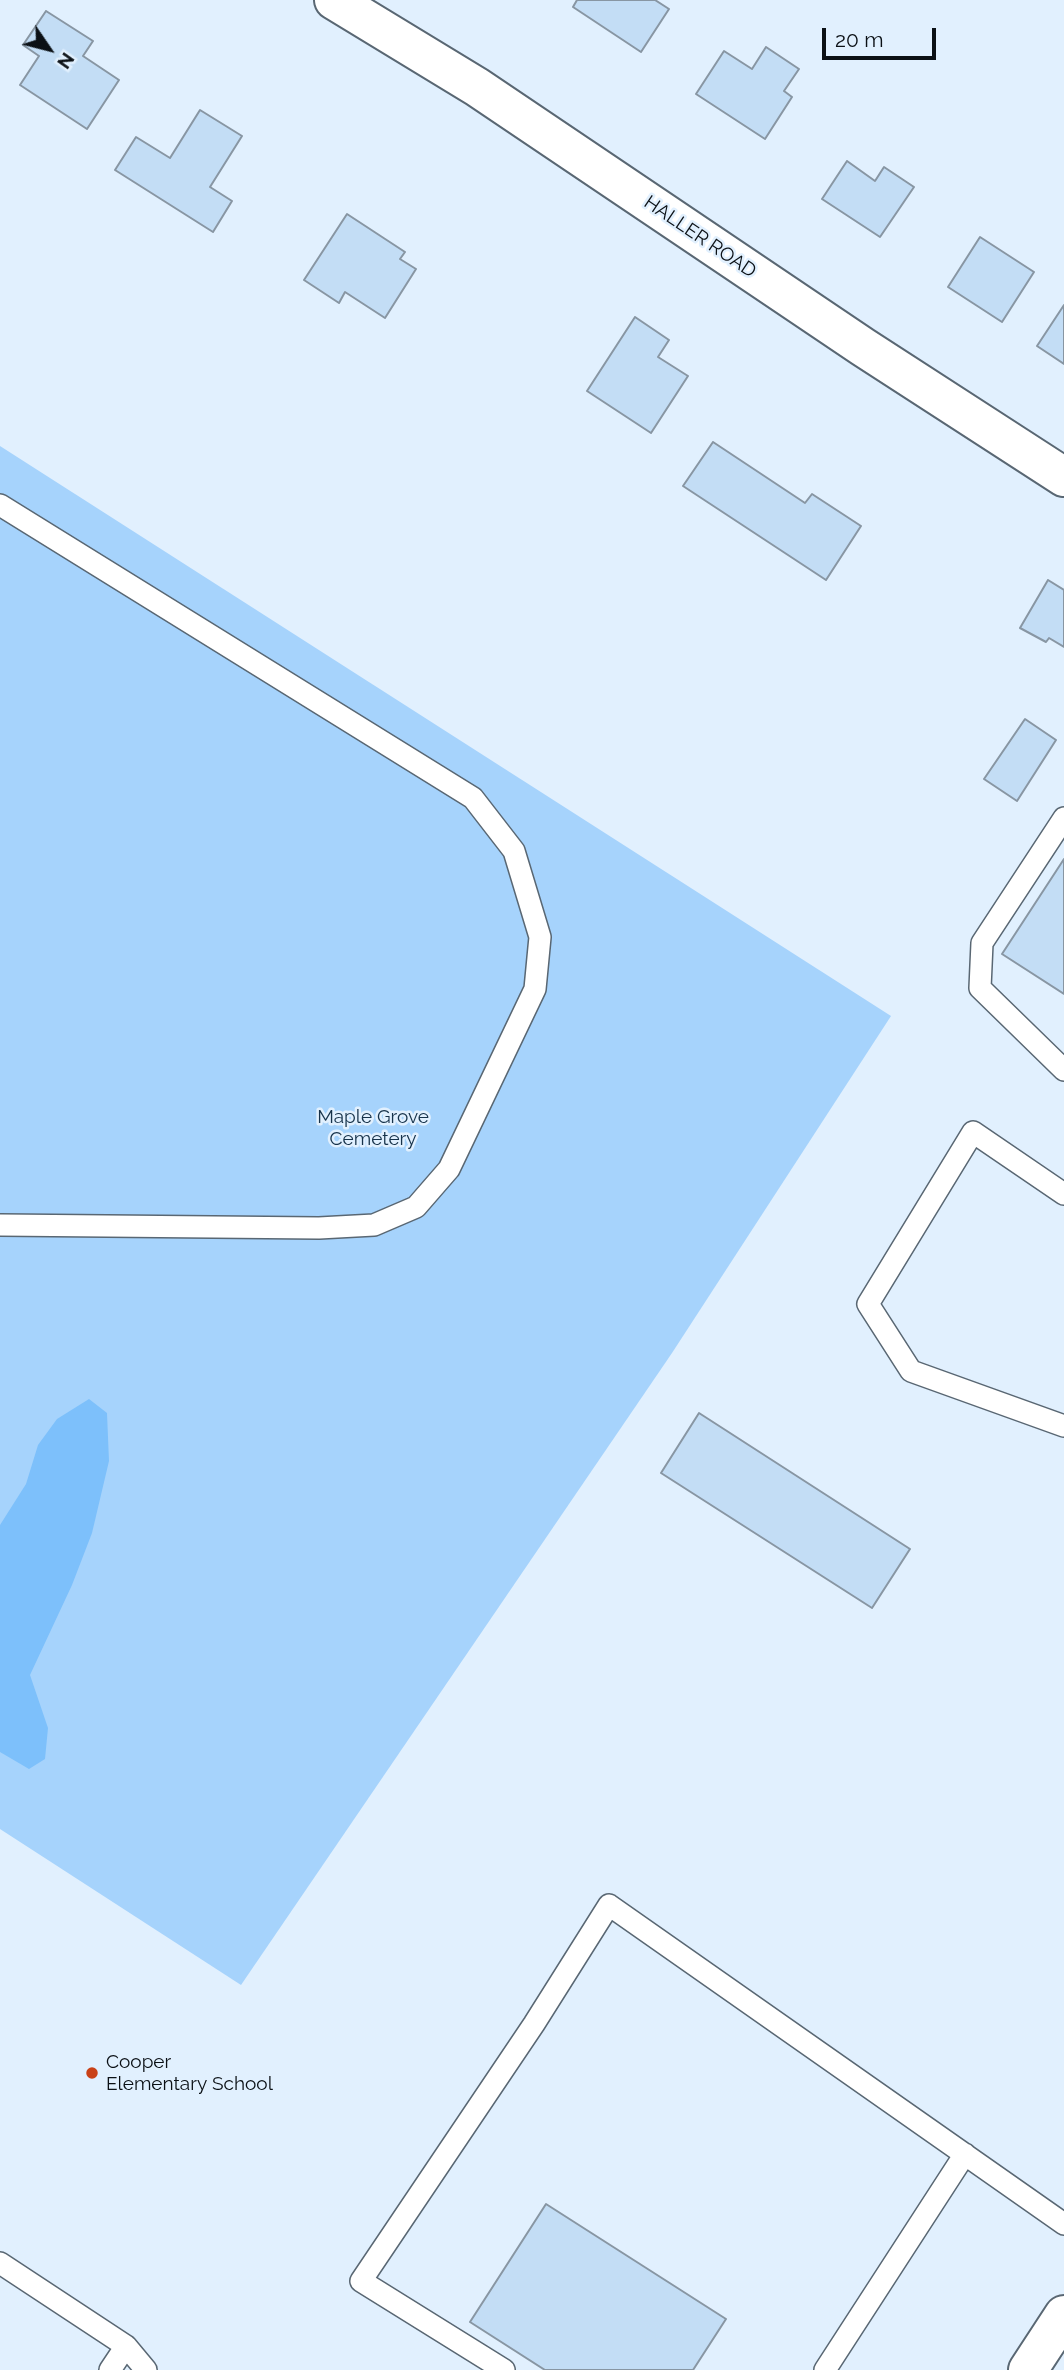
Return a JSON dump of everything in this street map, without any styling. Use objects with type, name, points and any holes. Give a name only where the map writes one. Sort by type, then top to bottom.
[{"type":"street","name":"HALLER ROAD","points":[[334,0],[477,88],[863,347],[1064,477]]},
{"type":"street","points":[[1028,2370],[1064,2315]]},
{"type":"lane","points":[[0,505],[473,798],[514,851],[540,937],[535,989],[449,1169],[416,1207],[374,1225],[319,1228],[0,1225]]},
{"type":"lane","points":[[1064,818],[982,943],[981,988],[1064,1070]]},
{"type":"lane","points":[[1064,1194],[973,1132],[868,1304],[911,1371],[1064,1426]]},
{"type":"lane","points":[[503,2370],[361,2281],[534,2024],[609,1905],[1064,2224]]},
{"type":"lane","points":[[825,2370],[965,2154]]},
{"type":"lane","points":[[0,2263],[126,2346],[146,2370]]},
{"type":"lane","points":[[110,2370],[126,2346]]},
{"type":"green space","name":"Maple Grove Cemetery","points":[[0,446],[891,1016],[672,1353],[241,1985],[0,1829]]},
{"type":"shaded area","points":[[89,1399],[107,1413],[109,1461],[92,1533],[72,1585],[30,1675],[48,1728],[45,1759],[29,1769],[0,1752],[0,1525],[26,1484],[38,1445],[57,1419]]},
{"type":"building","points":[[577,0],[655,0],[669,9],[641,52],[573,7]]},
{"type":"building","points":[[46,11],[93,41],[83,56],[119,80],[87,129],[20,85],[39,56],[23,45]]},
{"type":"building","points":[[766,47],[799,69],[784,91],[792,97],[765,139],[696,94],[724,51],[752,69]]},
{"type":"building","points":[[200,110],[242,136],[210,187],[232,201],[213,232],[115,170],[136,137],[170,158]]},
{"type":"building","points":[[847,161],[875,181],[884,167],[914,187],[880,237],[822,199]]},
{"type":"building","points":[[347,214],[405,252],[400,259],[416,269],[385,318],[345,292],[339,303],[304,280]]},
{"type":"building","points":[[980,237],[1034,272],[1002,322],[948,287]]},
{"type":"building","points":[[1064,305],[1064,364],[1037,346]]},
{"type":"building","points":[[635,317],[669,340],[658,357],[688,376],[651,433],[587,391]]},
{"type":"building","points":[[713,442],[805,503],[812,494],[861,526],[826,580],[683,486]]},
{"type":"building","points":[[1048,580],[1064,590],[1064,647],[1049,638],[1046,642],[1020,628]]},
{"type":"building","points":[[1025,719],[1056,740],[1017,801],[984,779]]},
{"type":"building","points":[[1064,859],[1064,994],[1002,954]]},
{"type":"building","points":[[699,1413],[910,1549],[872,1608],[661,1473]]},
{"type":"building","points":[[546,2204],[726,2319],[693,2370],[545,2370],[470,2322]]},
{"type":"place","name":"Cooper Elementary School","points":[[92,2073]]}]
